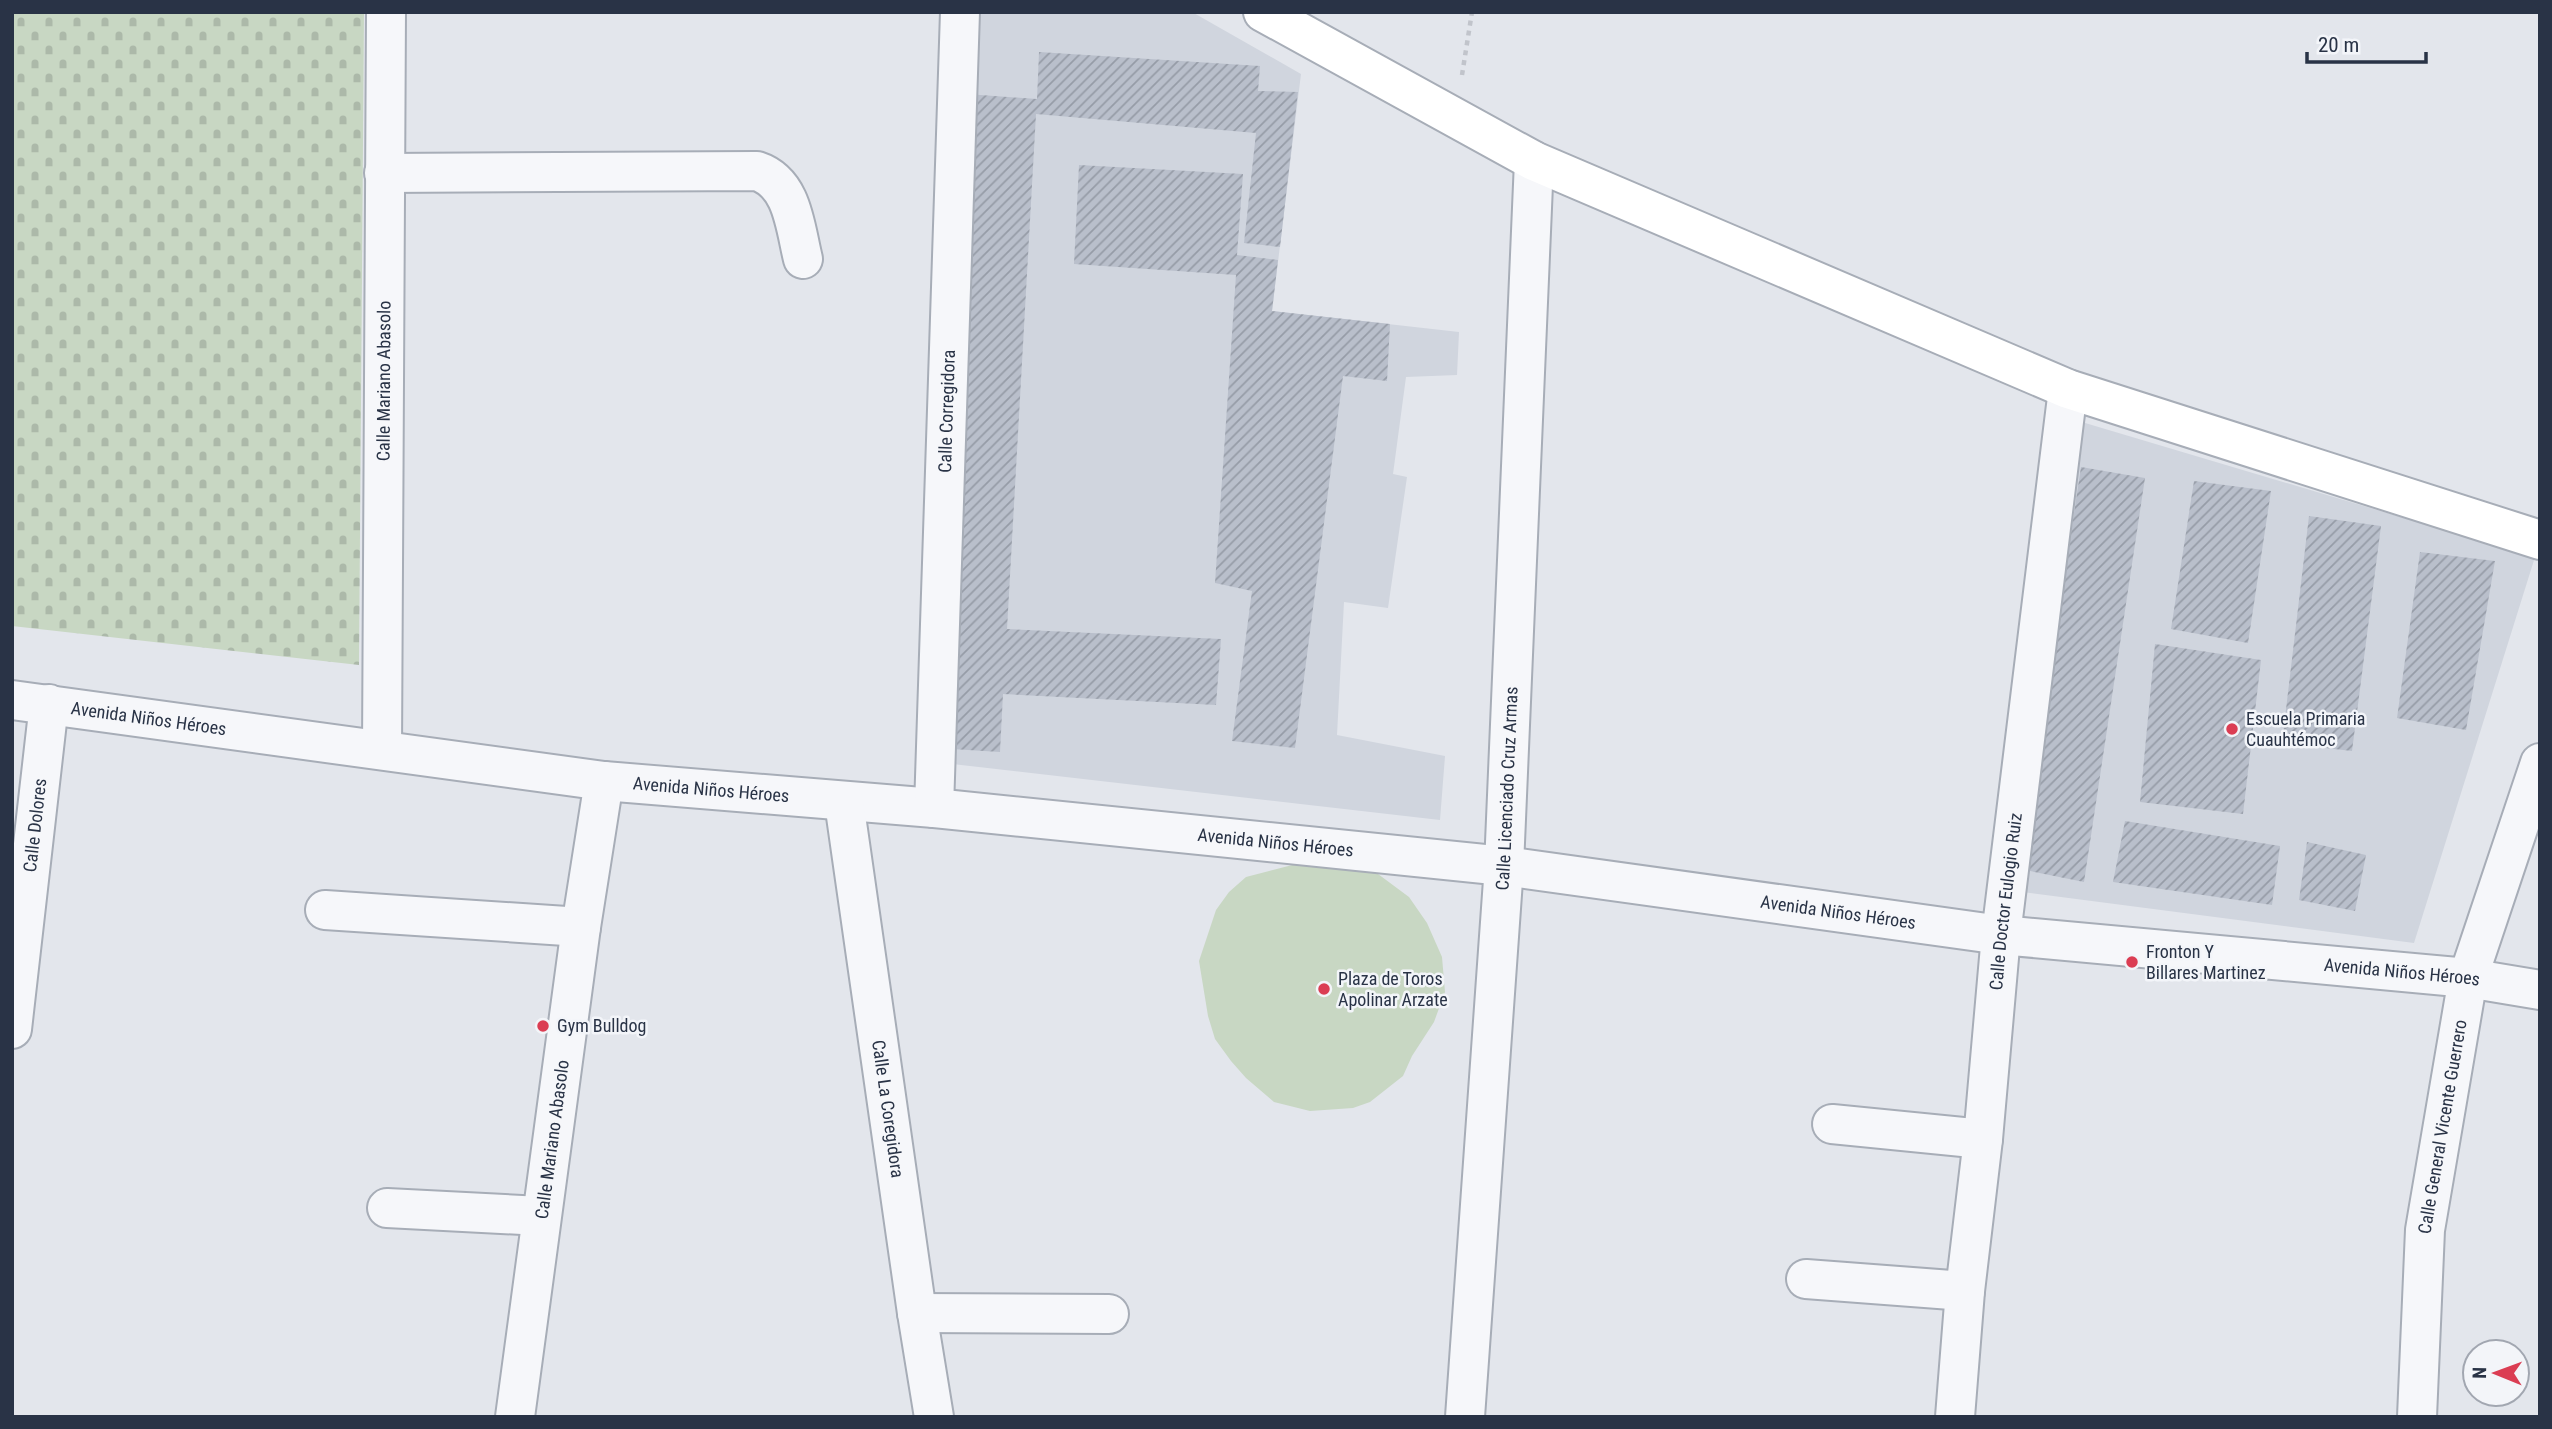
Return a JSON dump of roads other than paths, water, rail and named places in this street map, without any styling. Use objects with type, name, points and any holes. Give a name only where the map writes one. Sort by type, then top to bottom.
[{"type":"street","name":"Calle Mariano Abasolo","points":[[382,750],[386,12]]},
{"type":"street","name":"Calle Corregidora","points":[[934,808],[960,12]]},
{"type":"street","points":[[1263,12],[1534,161],[2068,388],[2540,540]]},
{"type":"street","name":"Calle Licenciado Cruz Armas","points":[[1465,1417],[1504,866],[1534,161]]},
{"type":"street","points":[[384,173],[757,171],[771,176],[788,197],[803,259]]},
{"type":"street","name":"Calle Doctor Eulogio Ruiz","points":[[1955,1417],[2001,935],[2068,388]]},
{"type":"street","name":"Avenida Niños Héroes","points":[[30,702],[604,781],[934,808],[1504,866],[2001,935],[2468,978],[2540,990]]},
{"type":"street","name":"Calle Dolores","points":[[12,1030],[30,702]]},
{"type":"street","name":"Calle General Vicente Guerrero","points":[[2417,1417],[2425,1230],[2468,978],[2540,763]]},
{"type":"street","name":"Calle Mariano Abasolo","points":[[515,1417],[581,927],[604,781]]},
{"type":"street","name":"Calle La Coregidora","points":[[844,802],[934,1417]]},
{"type":"street","points":[[325,910],[581,927]]},
{"type":"street","points":[[1832,1124],[1983,1139]]},
{"type":"street","points":[[387,1208],[541,1216]]},
{"type":"street","points":[[1806,1279],[1965,1292]]},
{"type":"street","points":[[917,1313],[1109,1314]]},
{"type":"place","name":"Escuela Primaria Cuauhtémoc","points":[[2232,729]]},
{"type":"place","name":"Fronton Y Billares Martinez","points":[[2132,962]]},
{"type":"place","name":"Plaza de Toros Apolinar Arzate","points":[[1324,989]]},
{"type":"place","name":"Gym Bulldog","points":[[543,1026]]}]
